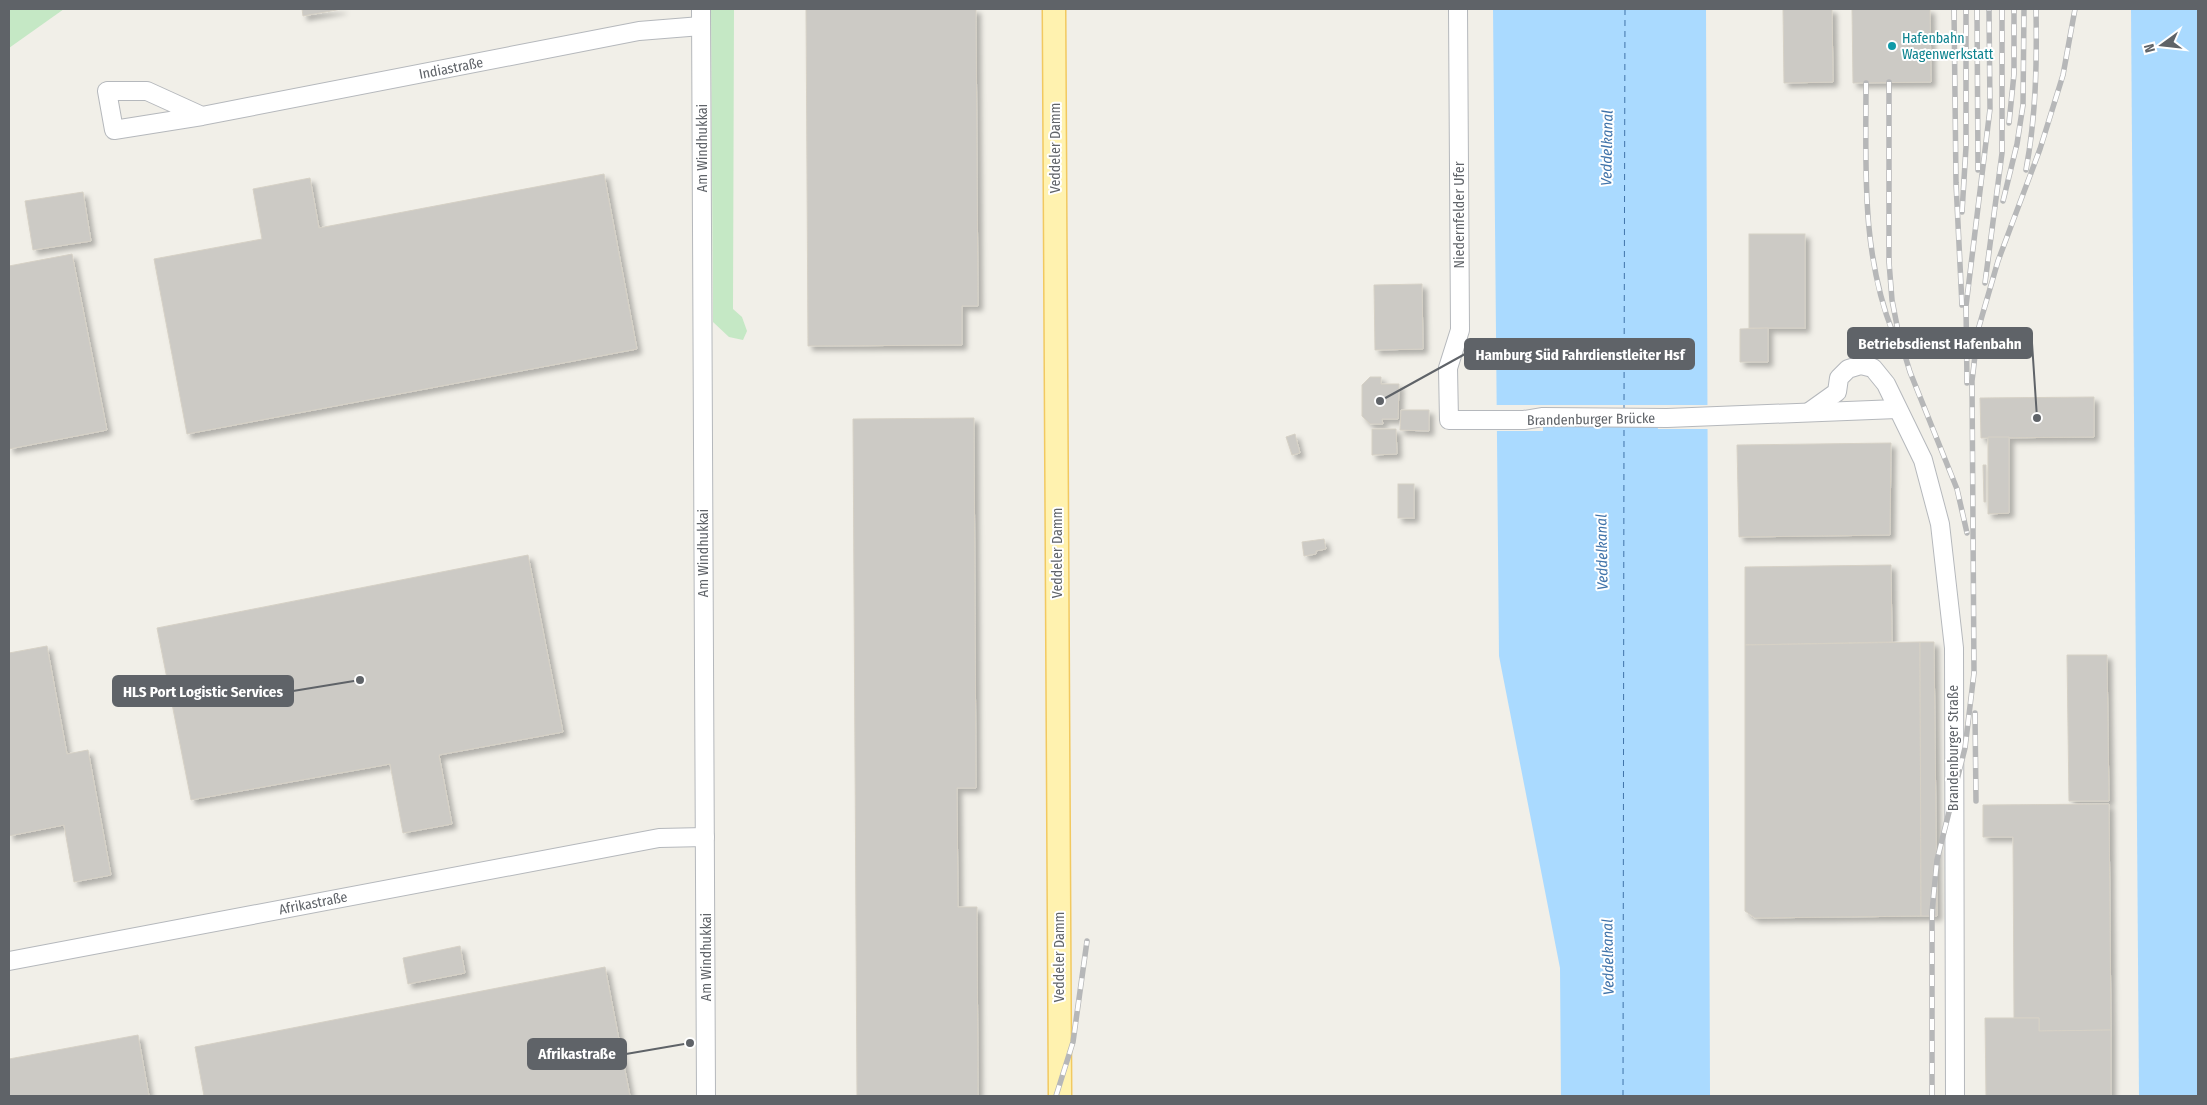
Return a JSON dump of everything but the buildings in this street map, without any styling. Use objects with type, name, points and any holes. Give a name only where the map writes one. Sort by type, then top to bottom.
[{"type":"main road","name":"Veddeler Damm","points":[[1054,9],[1060,1096]]},
{"type":"street","name":"Niedernfelder Ufer","points":[[1449,420],[1448,368],[1460,330],[1458,9]]},
{"type":"street","name":"Indiastraße","points":[[202,116],[147,91],[107,91],[114,130],[202,116],[639,31],[701,17]]},
{"type":"street","name":"Am Windhukkai","points":[[701,17],[706,1096]]},
{"type":"street","name":"Brandenburger Straße","points":[[1838,392],[1839,378],[1848,369],[1860,365],[1873,368],[1886,384],[1923,460],[1940,524],[1954,648],[1955,1096]]},
{"type":"street","points":[[1809,412],[1838,392],[1851,411]]},
{"type":"street","points":[[1809,412],[1897,409]]},
{"type":"street","name":"Brandenburger Brücke","points":[[1449,420],[1542,417],[1667,418],[1809,412]]},
{"type":"street","name":"Afrikastraße","points":[[9,961],[659,838],[705,837]]},
{"type":"green space","points":[[9,9],[64,9],[9,48]]},
{"type":"green space","points":[[711,9],[734,9],[733,309],[742,317],[747,331],[743,340],[729,337],[713,322]]},
{"type":"water","name":"Veddelkanal","points":[[1493,9],[1706,9],[1710,1096],[1561,1096],[1560,968],[1499,656]]},
{"type":"water","points":[[2131,9],[2198,9],[2198,1096],[2139,1096]]},
{"type":"pier","points":[[1494,405],[1710,405],[1710,429],[1658,429],[1657,422],[1543,422],[1543,431],[1494,431]]},
{"type":"ferry route","points":[[1624,411],[1625,9]]},
{"type":"ferry route","points":[[1623,1096],[1624,427]]},
{"type":"railway","points":[[1954,9],[1956,183],[1962,305]]},
{"type":"railway","points":[[1962,212],[1966,147],[1966,9]]},
{"type":"railway","points":[[1977,9],[1978,170]]},
{"type":"railway","points":[[1967,383],[1966,306],[1990,109],[1989,9]]},
{"type":"railway","points":[[1985,283],[2002,153],[2002,9]]},
{"type":"railway","points":[[2009,123],[2014,74],[2014,9]]},
{"type":"railway","points":[[2003,201],[2017,144],[2023,105],[2024,9]]},
{"type":"railway","points":[[2026,170],[2035,90],[2036,9]]},
{"type":"railway","points":[[1932,1096],[1932,912],[1937,860],[1965,748],[1974,673],[1972,381],[1978,330],[1998,261],[2040,149],[2063,75],[2075,9]]},
{"type":"railway","points":[[1889,82],[1889,262],[1892,300],[1899,336],[1910,372],[1957,489],[1967,533]]},
{"type":"railway","points":[[1866,83],[1866,178],[1870,241],[1875,272],[1893,333]]},
{"type":"railway","points":[[1975,713],[1976,801]]},
{"type":"railway","points":[[1056,1096],[1073,1042],[1087,941]]},
{"type":"place","name":"Hafenbahn Wagenwerkstatt","points":[[1892,46]]},
{"type":"place","name":"Hamburg Süd Fahrdienstleiter Hsf","points":[[1380,401]]},
{"type":"place","name":"Betriebsdienst Hafenbahn","points":[[2037,418]]},
{"type":"place","name":"HLS Port Logistic Services","points":[[360,680]]},
{"type":"place","name":"Afrikastraße","points":[[690,1043]]}]
